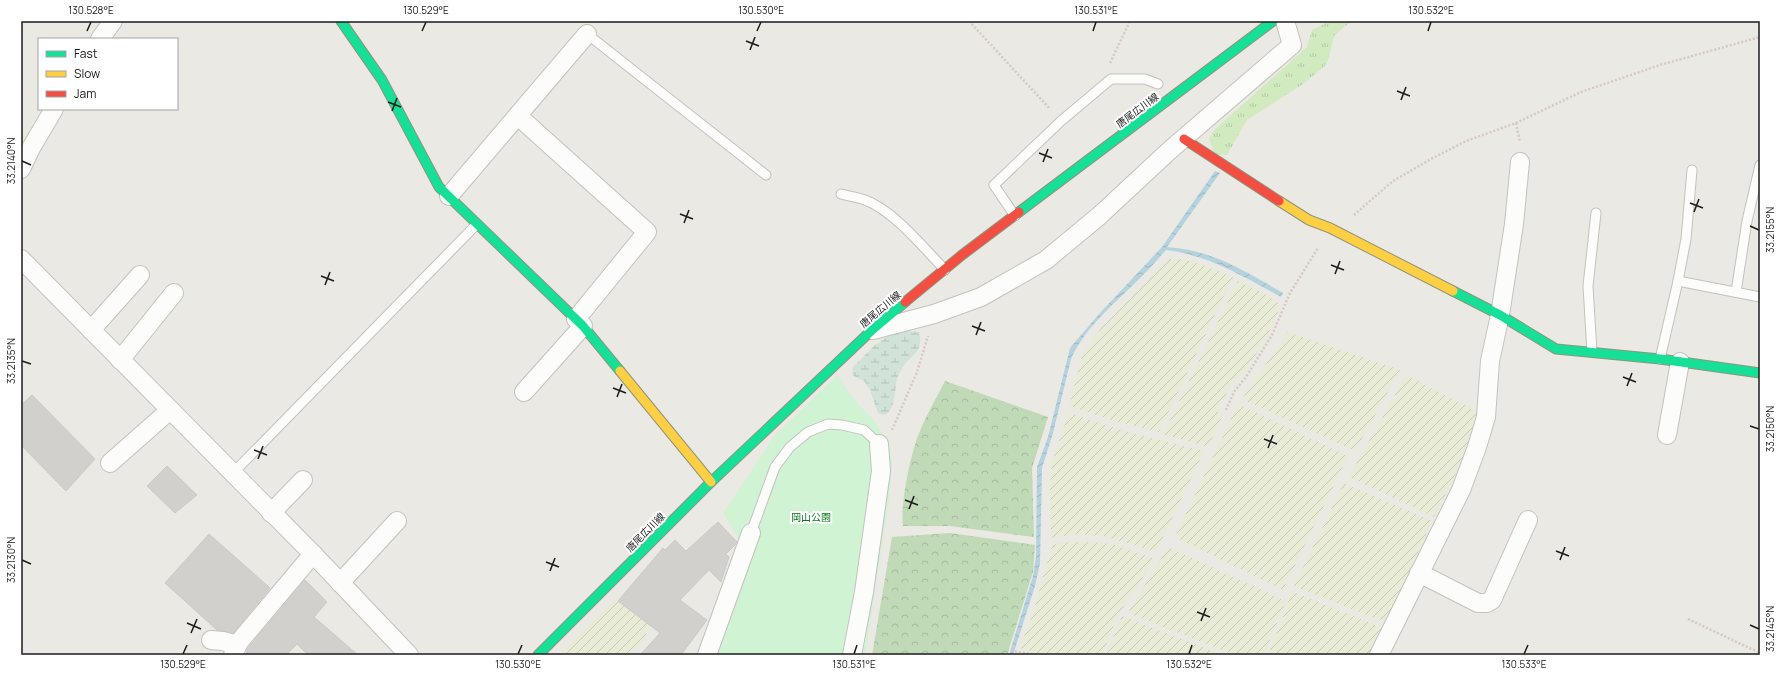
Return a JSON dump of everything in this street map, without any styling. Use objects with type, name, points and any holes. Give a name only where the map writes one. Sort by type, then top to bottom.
[{"type":"street","points":[[101,38],[113,21]]},
{"type":"street","points":[[341,21],[382,80],[439,186],[579,323],[711,482]]},
{"type":"street","name":"唐尾広川線","points":[[538,655],[711,482],[872,330],[944,270],[1273,21]]},
{"type":"street","points":[[872,330],[934,314],[981,297],[1046,260],[1099,216],[1184,139],[1292,45],[1284,21]]},
{"type":"street","points":[[449,196],[588,34]]},
{"type":"street","points":[[21,169],[31,148],[53,110]]},
{"type":"street","points":[[518,116],[647,232],[579,323],[524,392]]},
{"type":"street","points":[[1184,139],[1309,220],[1336,231],[1500,315],[1556,349],[1660,359],[1760,373]]},
{"type":"street","points":[[1379,655],[1461,490],[1477,447],[1486,417],[1490,361],[1500,315],[1514,224],[1520,162]]},
{"type":"street","points":[[21,259],[233,473],[409,655]]},
{"type":"street","points":[[91,330],[140,275]]},
{"type":"street","points":[[120,360],[174,293]]},
{"type":"street","points":[[1667,435],[1680,362]]},
{"type":"street","points":[[110,464],[170,410]]},
{"type":"street","points":[[852,655],[864,592],[881,471],[879,444]]},
{"type":"street","points":[[271,513],[303,480]]},
{"type":"street","points":[[1419,573],[1478,603],[1487,603],[1492,600],[1528,520]]},
{"type":"street","points":[[340,583],[396,521]]},
{"type":"street","points":[[706,655],[751,533]]},
{"type":"street","points":[[211,640],[223,641],[235,650],[312,554]]},
{"type":"lane","points":[[588,34],[766,175]]},
{"type":"lane","points":[[1015,216],[994,185],[1061,121],[1111,79],[1145,79],[1158,84]]},
{"type":"lane","points":[[1736,292],[1747,221],[1760,165]]},
{"type":"lane","points":[[1660,359],[1686,239],[1692,170]]},
{"type":"lane","points":[[840,194],[866,200],[887,212],[918,241],[944,270]]},
{"type":"lane","points":[[1592,352],[1588,286],[1596,213]]},
{"type":"lane","points":[[233,473],[477,224]]},
{"type":"lane","points":[[1678,281],[1760,297]]},
{"type":"lane","points":[[751,533],[775,467],[790,446],[808,432],[828,424],[842,425],[864,430],[879,444]]},
{"type":"path","points":[[968,21],[1061,121]]},
{"type":"path","points":[[1105,83],[1110,63],[1130,21]]},
{"type":"path","points":[[1226,410],[1234,392],[1246,377],[1272,335],[1290,293],[1319,246],[1393,182],[1431,158],[1466,141],[1516,124],[1580,92],[1660,65],[1760,37]]},
{"type":"path","points":[[1516,124],[1520,138]]},
{"type":"path","points":[[879,444],[894,428],[917,372],[934,314]]},
{"type":"path","points":[[1688,619],[1760,653]]},
{"type":"path","points":[[1007,650],[1038,655]]},
{"type":"green space","points":[[1330,21],[1351,21],[1334,36],[1329,58],[1324,67],[1303,84],[1247,120],[1227,155],[1215,154],[1209,139],[1214,130],[1307,47],[1312,30]]},
{"type":"green space","points":[[1169,259],[1180,259],[1198,263],[1233,277],[1159,432],[1114,421],[1069,406],[1083,352],[1102,327]]},
{"type":"green space","points":[[1238,281],[1267,295],[1281,305],[1269,333],[1245,372],[1231,385],[1217,411],[1223,415],[1208,447],[1163,434]]},
{"type":"green space","points":[[907,331],[919,332],[920,345],[918,350],[900,372],[896,383],[894,401],[889,411],[885,415],[878,413],[870,390],[864,381],[852,375],[853,367],[874,346],[891,334]]},
{"type":"green space","points":[[1288,332],[1400,370],[1355,451],[1242,399]]},
{"type":"green space","points":[[1406,375],[1478,412],[1470,446],[1434,517],[1349,477]]},
{"type":"green space","name":"岡山公園","points":[[837,376],[859,405],[873,419],[889,444],[892,463],[889,501],[865,655],[696,655],[739,539],[723,513],[776,434]]},
{"type":"green space","points":[[945,381],[1048,417],[1032,468],[1034,537],[950,526],[903,526],[902,517],[904,494],[915,445],[924,422]]},
{"type":"green space","points":[[1238,404],[1348,456],[1283,590],[1175,537]]},
{"type":"green space","points":[[1069,413],[1131,433],[1204,451],[1156,552],[1104,536],[1077,534],[1051,538],[1050,483],[1052,462]]},
{"type":"green space","points":[[1344,483],[1432,521],[1387,623],[1294,586]]},
{"type":"green space","points":[[950,533],[1035,545],[1033,572],[1007,655],[872,655],[892,537]]},
{"type":"green space","points":[[1060,542],[1095,542],[1115,545],[1155,559],[1118,615],[1102,655],[1045,655],[1020,648],[1034,609],[1052,546]]},
{"type":"green space","points":[[1168,547],[1286,601],[1264,655],[1235,655],[1128,613]]},
{"type":"green space","points":[[1291,591],[1383,628],[1370,655],[1268,655],[1287,607]]},
{"type":"green space","points":[[617,597],[650,626],[642,642],[630,655],[559,655]]},
{"type":"green space","points":[[1122,616],[1223,655],[1106,655]]},
{"type":"water","points":[[1215,171],[1220,173],[1167,247],[1199,252],[1213,257],[1228,263],[1283,293],[1281,297],[1212,262],[1166,250],[1103,314],[1085,335],[1071,359],[1053,433],[1042,468],[1040,563],[1035,586],[1013,655],[1009,655],[1033,576],[1036,557],[1037,467],[1048,437],[1070,348],[1100,313],[1162,247]]},
{"type":"building","points":[[32,395],[95,459],[66,491],[21,445],[21,405]]},
{"type":"building","points":[[167,466],[197,495],[175,513],[147,486]]},
{"type":"building","points":[[718,522],[737,542],[726,554],[729,557],[721,582],[709,570],[680,600],[707,620],[681,655],[640,655],[660,633],[618,601],[663,548],[665,550],[675,540],[686,551]]},
{"type":"building","points":[[209,534],[270,588],[233,633],[217,630],[165,583]]},
{"type":"building","points":[[305,580],[327,602],[314,617],[358,655],[308,655],[297,644],[286,655],[246,655],[248,648]]},
{"type":"traffic: fast","points":[[341,21],[382,80],[439,187],[583,326],[620,371]]},
{"type":"traffic: fast","points":[[1019,212],[1273,21]]},
{"type":"traffic: fast","points":[[1453,291],[1500,315],[1556,349],[1660,359],[1760,373]]},
{"type":"traffic: fast","points":[[538,655],[711,482],[872,330],[905,302]]},
{"type":"traffic: slow","points":[[1279,201],[1309,220],[1330,228],[1453,291]]},
{"type":"traffic: slow","points":[[620,371],[711,482]]},
{"type":"traffic: jam","points":[[1184,139],[1279,201]]},
{"type":"traffic: jam","points":[[905,302],[962,255],[1019,212]]}]
